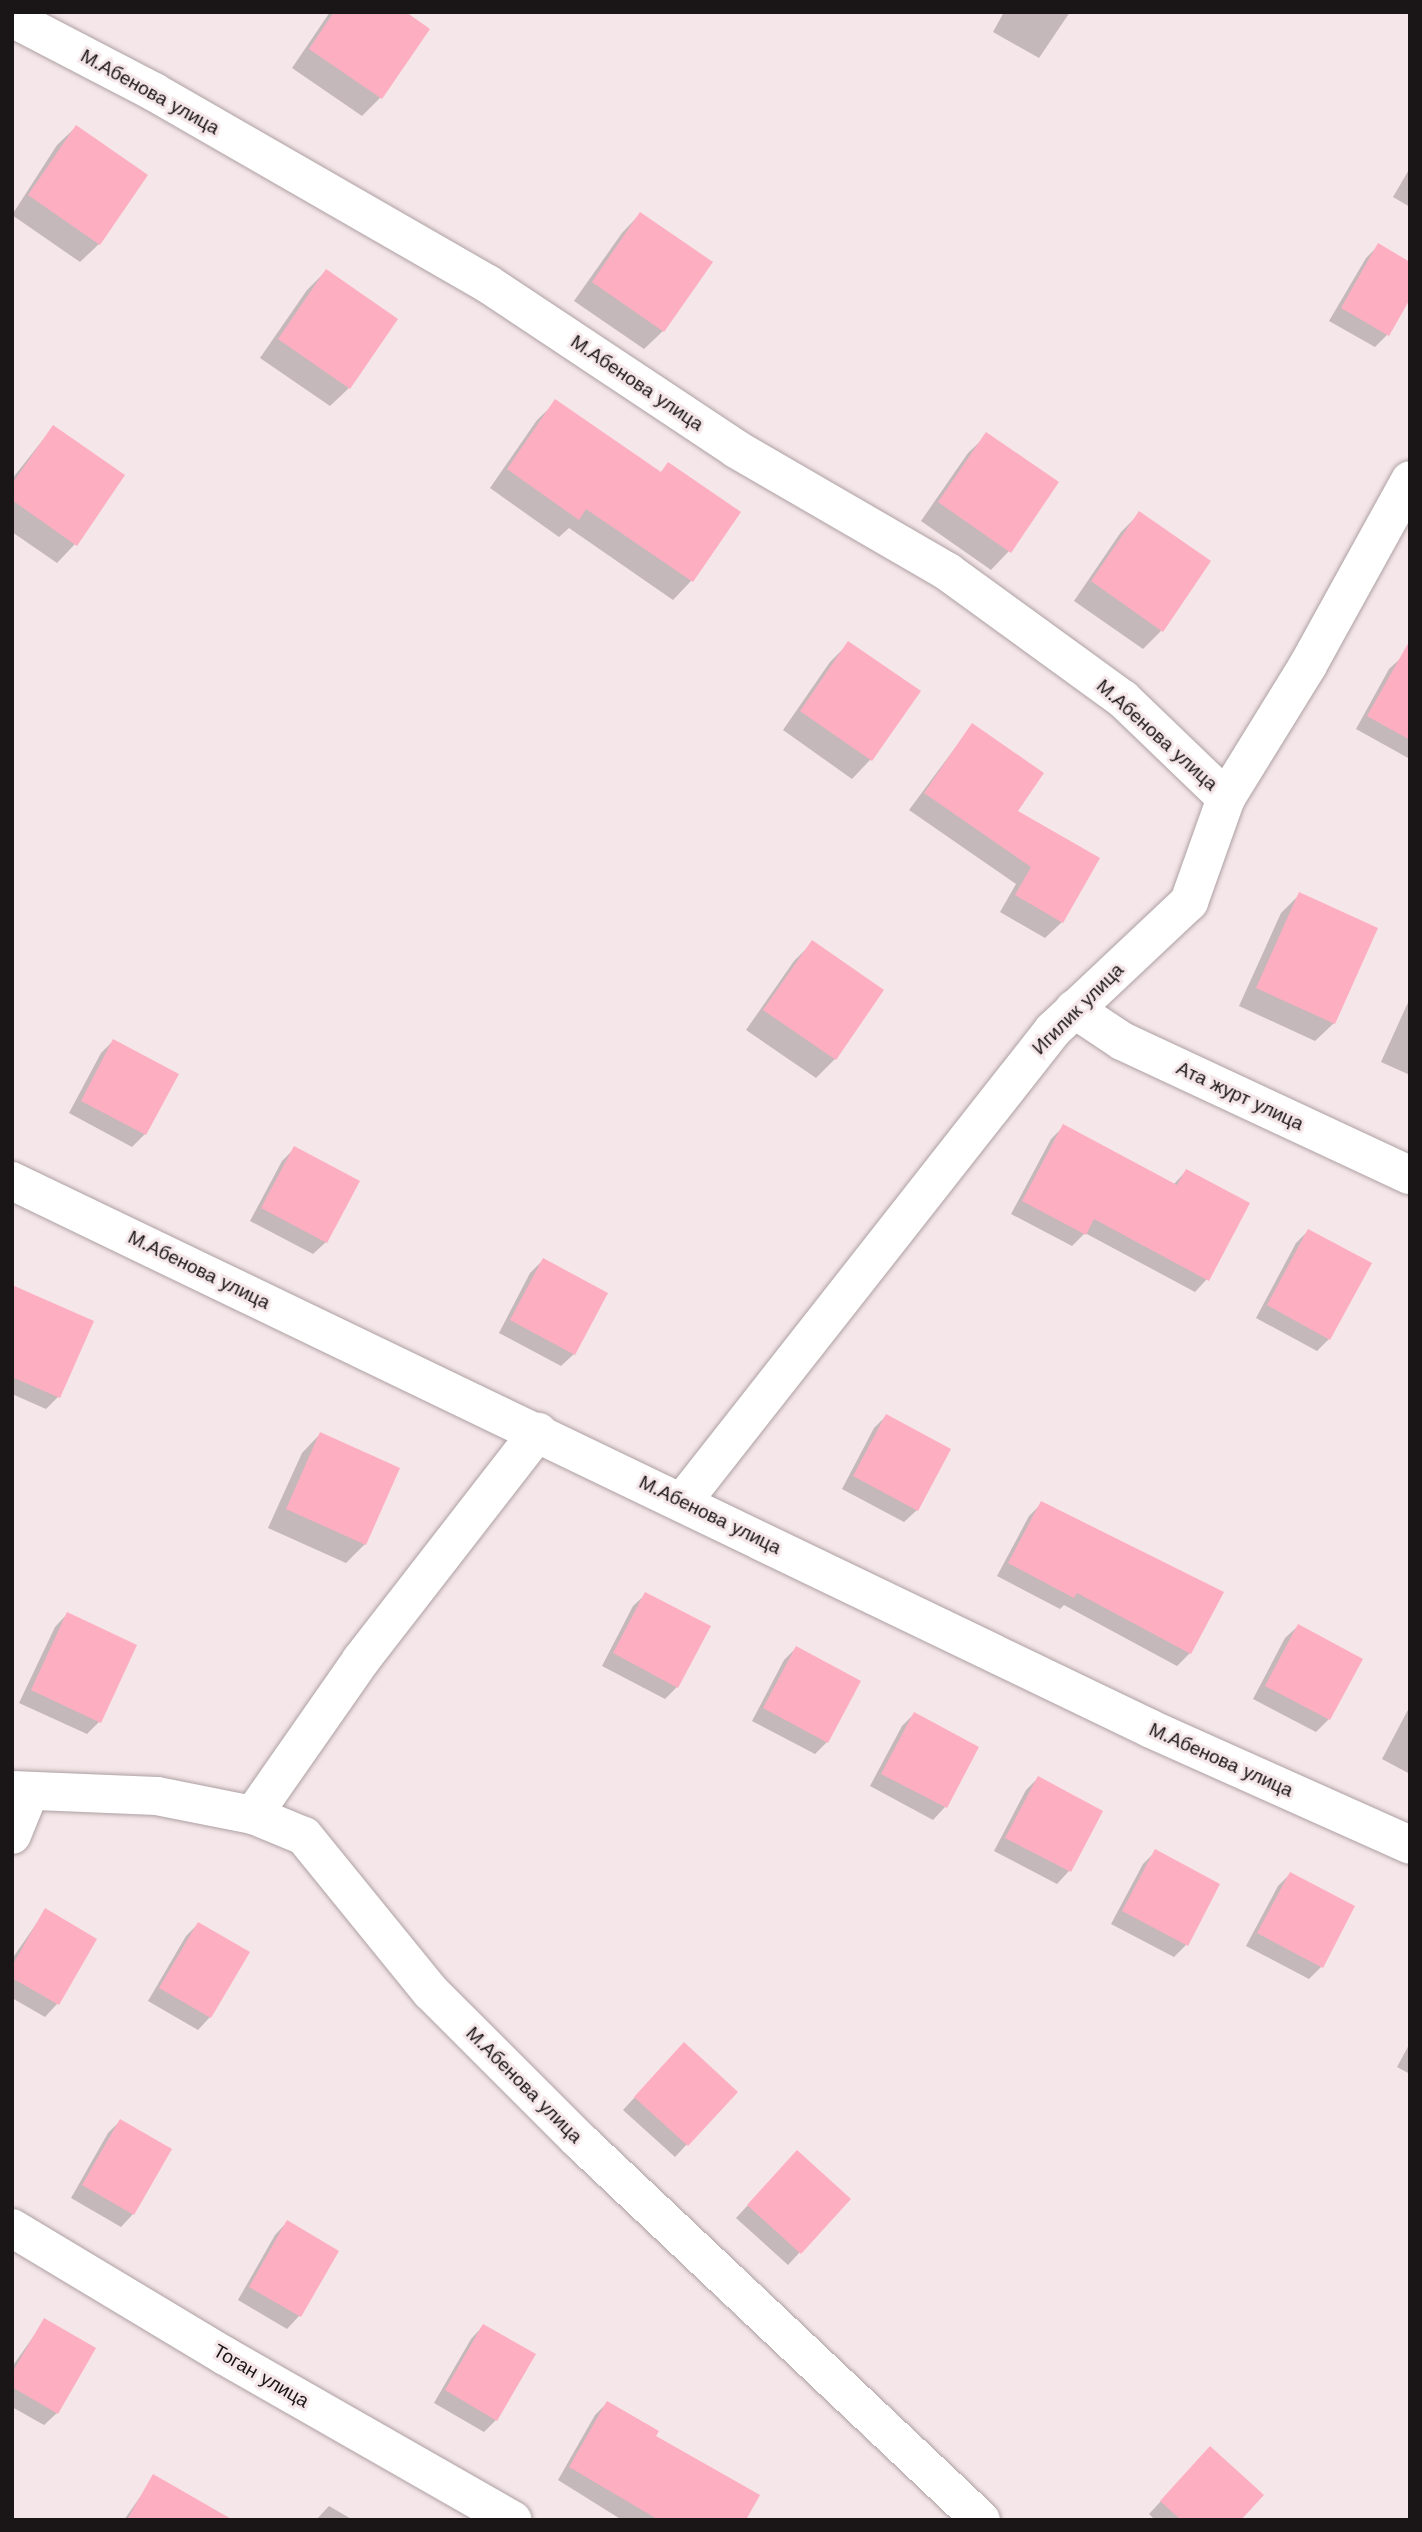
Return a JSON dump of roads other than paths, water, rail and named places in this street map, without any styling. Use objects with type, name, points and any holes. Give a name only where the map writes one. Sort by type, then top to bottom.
[{"type":"street","name":"М.Абенова улица","points":[[12,18],[154,92],[488,284],[736,449],[948,572],[1123,699],[1226,798]]},
{"type":"street","name":"Игилик улица","points":[[682,1501],[995,1101],[1074,1009],[1189,902],[1226,798],[1401,518],[1410,480]]},
{"type":"street","name":"Ата журт улица","points":[[1074,1009],[1122,1041],[1410,1175]]},
{"type":"street","name":"М.Абенова улица","points":[[12,1181],[682,1501],[1151,1729],[1410,1845]]},
{"type":"street","points":[[253,1815],[361,1660],[538,1432]]},
{"type":"street","name":"М.Абенова улица","points":[[21,1791],[157,1796],[253,1815],[304,1836],[432,1993],[579,2140],[981,2520]]},
{"type":"street","points":[[12,1835],[21,1791]]},
{"type":"street","name":"Тоган улица","points":[[12,2228],[225,2356],[513,2520]]}]
